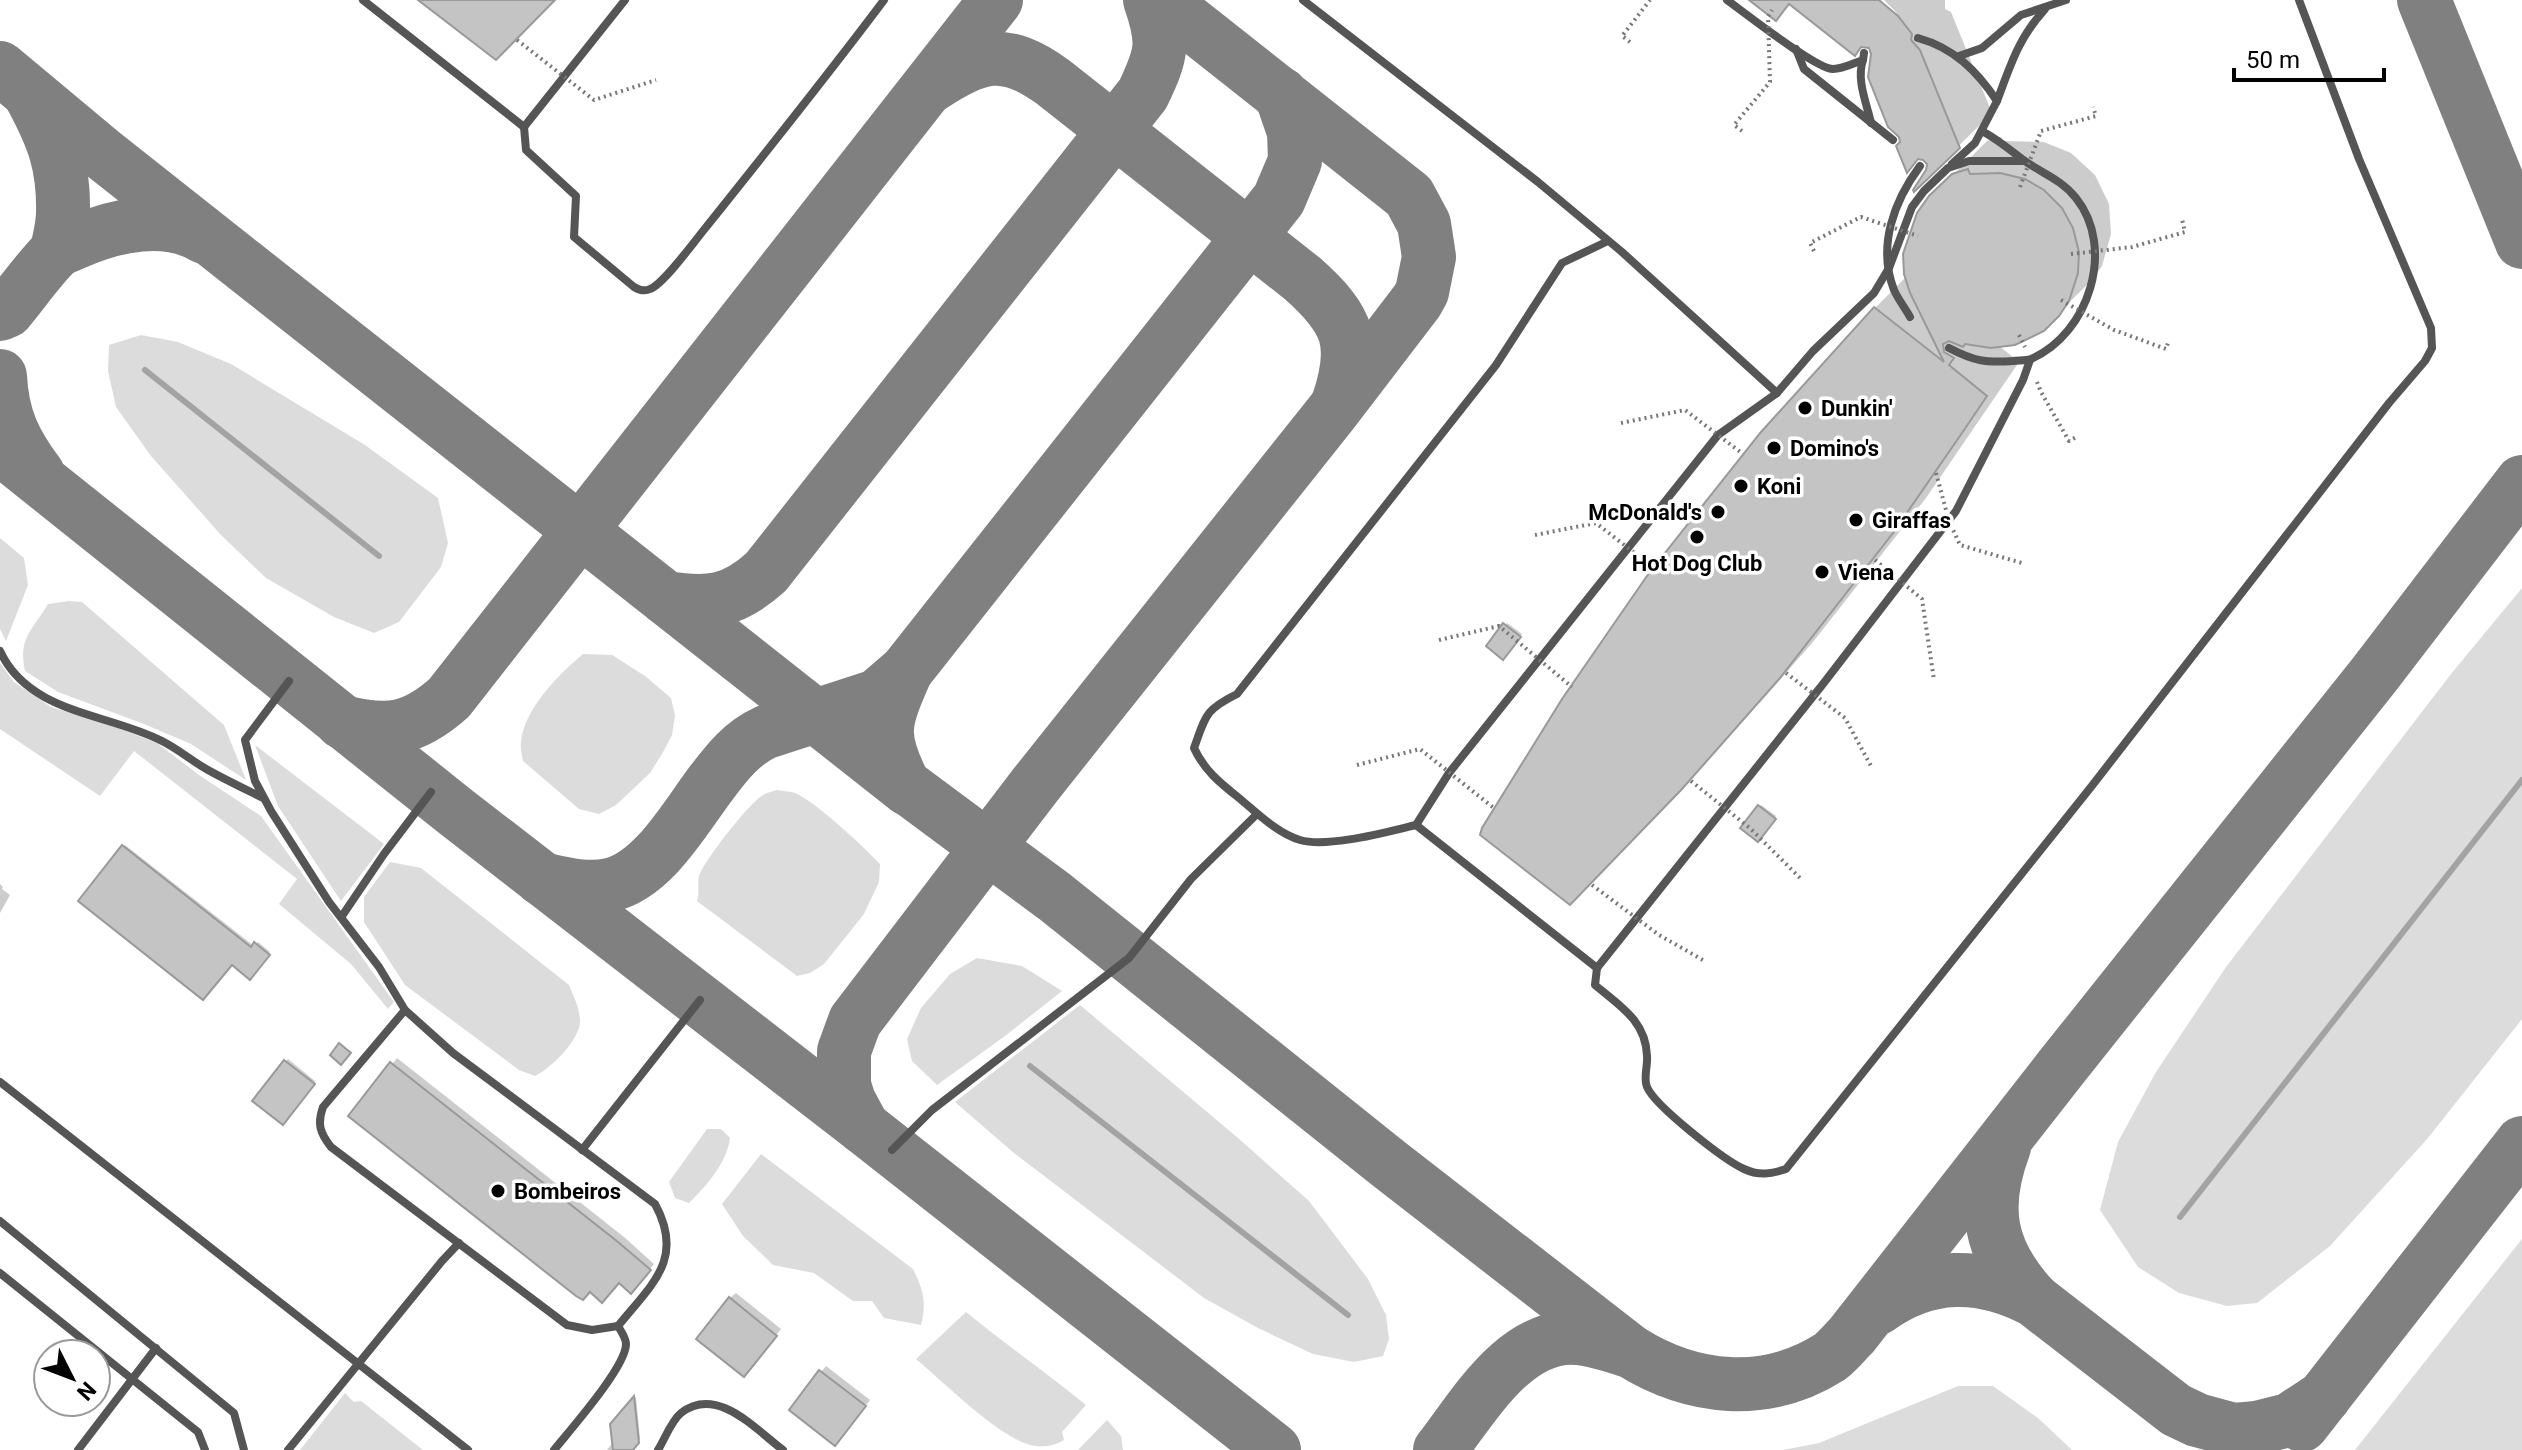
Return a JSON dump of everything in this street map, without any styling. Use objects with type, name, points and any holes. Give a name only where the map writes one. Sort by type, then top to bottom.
[{"type":"lane","points":[[363,0],[524,127]]},
{"type":"lane","points":[[625,0],[524,127],[526,150],[576,196],[574,237],[640,291],[658,284],[695,241],[884,0]]},
{"type":"lane","points":[[1303,0],[1538,182],[1777,393]]},
{"type":"lane","points":[[1727,0],[1813,62],[1826,68],[1834,69],[1864,57],[1861,81],[1871,124]]},
{"type":"lane","points":[[1959,56],[1982,48],[2021,15],[2066,0]]},
{"type":"lane","points":[[2030,360],[2006,414],[1949,521],[1597,968],[1595,985],[1632,1016],[1644,1033],[1646,1085],[1660,1105],[1744,1169],[1766,1175],[1786,1169],[2091,787],[2389,403],[2425,361],[2432,348],[2431,328],[2359,159],[2299,0]]},
{"type":"lane","points":[[1608,241],[1562,263],[1496,365],[1411,474],[1237,694],[1214,705],[1204,720],[1194,748],[1201,763],[1257,814],[1297,840],[1317,843],[1416,825],[1449,773],[1718,435],[1777,393],[1813,351],[1874,293],[1889,268],[1912,207],[1924,191],[1965,154],[1982,131],[2027,29],[2045,8]]},
{"type":"lane","points":[[1918,38],[1959,56],[1997,101]]},
{"type":"lane","points":[[1796,48],[1804,69],[1893,140]]},
{"type":"lane","points":[[1949,348],[1982,362],[2030,360],[2057,342],[2081,313],[2093,283],[2095,252],[2090,223],[2077,199],[2058,179],[1982,131]]},
{"type":"lane","points":[[1948,168],[1969,161],[2027,162]]},
{"type":"lane","points":[[1910,317],[1895,290],[1889,268],[1889,226],[1908,182],[1920,166]]},
{"type":"lane","points":[[0,651],[8,668],[44,697],[86,716],[161,740],[208,770],[264,799]]},
{"type":"lane","points":[[289,681],[245,740],[255,781],[264,799],[329,902],[379,967],[405,1010],[453,1053],[655,1204],[666,1223],[669,1244],[659,1274],[618,1326],[592,1330],[567,1325],[331,1147],[321,1133],[319,1120],[323,1107],[405,1010]]},
{"type":"lane","points":[[342,916],[431,792]]},
{"type":"lane","points":[[892,1150],[932,1110],[1129,958],[1191,879],[1257,814]]},
{"type":"lane","points":[[1416,825],[1597,968]]},
{"type":"lane","points":[[582,1150],[700,1000]]},
{"type":"lane","points":[[0,1082],[468,1450]]},
{"type":"lane","points":[[0,1221],[234,1413],[244,1450]]},
{"type":"lane","points":[[288,1450],[459,1243]]},
{"type":"lane","points":[[0,1273],[198,1432],[205,1450]]},
{"type":"lane","points":[[554,1450],[612,1376],[626,1343],[618,1326]]},
{"type":"lane","points":[[78,1450],[156,1348]]},
{"type":"lane","points":[[658,1450],[679,1415],[695,1405],[711,1403],[728,1408],[783,1450]]},
{"type":"path","points":[[1630,42],[1622,36],[1650,0]]},
{"type":"path","points":[[1742,131],[1734,125],[1770,82],[1768,17],[1772,10]]},
{"type":"path","points":[[517,40],[594,100],[656,80]]},
{"type":"path","points":[[2020,187],[2041,131],[2096,116],[2093,107]]},
{"type":"path","points":[[1814,251],[1810,243],[1861,217],[1918,236]]},
{"type":"path","points":[[2071,254],[2132,247],[2185,232],[2182,219]]},
{"type":"path","points":[[2061,300],[2114,330],[2166,349],[2169,340]]},
{"type":"path","points":[[2019,335],[2041,392],[2069,441],[2078,436]]},
{"type":"path","points":[[1621,423],[1685,410],[1743,454]]},
{"type":"path","points":[[1936,473],[1949,521],[1960,545],[2022,563]]},
{"type":"path","points":[[1535,535],[1596,523],[1655,569]]},
{"type":"path","points":[[1875,560],[1922,599],[1934,680]]},
{"type":"path","points":[[1439,640],[1499,626],[1572,687]]},
{"type":"path","points":[[1786,673],[1845,718],[1871,766]]},
{"type":"path","points":[[1357,765],[1420,749],[1495,809]]},
{"type":"path","points":[[1691,781],[1751,829],[1800,878]]},
{"type":"path","points":[[1592,885],[1659,935],[1703,960]]},
{"type":"shaded area","points":[[141,335],[178,342],[231,364],[365,445],[438,498],[448,543],[441,567],[399,622],[374,633],[334,617],[266,578],[221,535],[151,456],[116,407],[108,371],[109,345]]},
{"type":"shaded area","points":[[0,538],[24,558],[28,585],[6,641],[0,629]]},
{"type":"shaded area","points":[[2522,588],[2522,1019],[2428,1138],[2330,1246],[2257,1303],[2227,1306],[2179,1293],[2138,1267],[2100,1210],[2118,1142],[2156,1072],[2226,967],[2451,674]]},
{"type":"shaded area","points":[[82,602],[224,725],[246,780],[191,744],[58,692],[25,671],[23,650],[32,628],[48,604]]},
{"type":"shaded area","points":[[583,654],[612,655],[645,676],[671,698],[675,716],[672,735],[650,773],[616,805],[599,814],[579,809],[523,761],[521,749],[524,730],[536,705]]},
{"type":"shaded area","points":[[0,663],[14,682],[51,707],[157,743],[261,816],[394,1002],[388,1009],[351,964],[279,904],[297,879],[134,751],[100,796],[0,729]]},
{"type":"shaded area","points":[[255,745],[384,844],[341,901],[278,806]]},
{"type":"shaded area","points":[[776,790],[795,793],[815,805],[880,864],[879,882],[864,914],[824,964],[810,973],[797,976],[697,901],[699,876],[718,846],[757,800]]},
{"type":"shaded area","points":[[390,862],[421,868],[569,985],[580,1022],[570,1045],[549,1067],[535,1076],[519,1070],[405,985],[364,922],[364,897]]},
{"type":"shaded area","points":[[977,958],[1022,966],[1062,991],[937,1085],[912,1061],[907,1039],[921,1008],[950,974]]},
{"type":"shaded area","points":[[1080,1005],[1309,1201],[1368,1279],[1386,1315],[1389,1339],[1383,1356],[1354,1362],[1313,1354],[1204,1298],[1014,1153],[955,1102]]},
{"type":"shaded area","points":[[707,1129],[721,1129],[730,1138],[728,1147],[715,1174],[689,1203],[675,1198],[669,1182]]},
{"type":"shaded area","points":[[761,1154],[913,1269],[923,1296],[921,1325],[884,1318],[872,1301],[853,1301],[814,1273],[773,1265],[743,1236],[722,1204]]},
{"type":"shaded area","points":[[2522,1239],[2522,1450],[2355,1450]]},
{"type":"shaded area","points":[[966,1312],[1086,1405],[1062,1432],[1064,1440],[1042,1446],[1014,1438],[985,1419],[916,1359]]},
{"type":"shaded area","points":[[1958,1386],[1993,1386],[2038,1418],[2072,1450],[1783,1450],[1819,1443]]},
{"type":"shaded area","points":[[345,1393],[354,1402],[361,1401],[423,1450],[300,1450]]},
{"type":"shaded area","points":[[1107,1420],[1121,1436],[1123,1450],[1078,1450]]},
{"type":"building","points":[[418,0],[555,0],[496,60]]},
{"type":"building","points":[[1749,0],[1879,0],[1898,16],[1912,34],[1911,40],[1920,50],[1960,148],[1914,192],[1927,164],[1918,159],[1907,173],[1896,146],[1900,142],[1899,137],[1888,127],[1868,77],[1869,48],[1861,47],[1855,56],[1789,4],[1776,21]]},
{"type":"building","points":[[1968,169],[1970,174],[2000,173],[2025,179],[2044,190],[2062,208],[2073,228],[2079,252],[2078,273],[2069,301],[2044,331],[2015,345],[1991,348],[1965,344],[1963,347],[1949,341],[1943,344],[1944,352],[1954,358],[1949,365],[1987,396],[1893,533],[1780,678],[1682,789],[1570,905],[1480,835],[1482,828],[1562,699],[1649,573],[1761,432],[1874,307],[1944,362],[1910,293],[1904,274],[1903,254],[1917,213],[1929,196],[1952,174]]},
{"type":"building","points":[[1503,623],[1521,637],[1503,660],[1486,646]]},
{"type":"building","points":[[1758,805],[1776,819],[1758,842],[1740,828]]},
{"type":"building","points":[[122,845],[251,947],[254,942],[270,955],[250,980],[232,965],[203,1000],[78,901]]},
{"type":"building","points":[[339,1043],[351,1053],[341,1065],[330,1055]]},
{"type":"building","points":[[284,1060],[315,1084],[283,1125],[252,1101]]},
{"type":"building","name":"Bombeiros","points":[[390,1062],[651,1270],[631,1294],[619,1283],[602,1303],[590,1292],[583,1300],[576,1296],[348,1116]]},
{"type":"building","points":[[729,1297],[777,1336],[744,1377],[696,1339]]},
{"type":"building","points":[[819,1370],[866,1406],[835,1446],[789,1410]]},
{"type":"building","points":[[634,1396],[639,1443],[633,1450],[613,1450],[610,1424]]},
{"type":"waterway","points":[[145,370],[379,556]]},
{"type":"waterway","points":[[2180,1217],[2522,780]]},
{"type":"waterway","points":[[1030,1066],[1348,1315]]},
{"type":"taxiway","points":[[342,722],[387,728],[400,726],[424,717],[449,698],[996,0]]},
{"type":"taxiway","points":[[666,598],[695,601],[720,599],[742,590],[766,572],[1143,94],[1159,48],[1158,27],[1150,0]]},
{"type":"taxiway","points":[[863,1127],[844,1085],[844,1051],[855,1021],[1036,784],[1333,411],[1422,292],[1429,257],[1424,224],[1409,196],[1161,0]]},
{"type":"taxiway","points":[[2424,0],[2522,242]]},
{"type":"taxiway","points":[[931,86],[963,67],[991,59],[1020,63],[1053,82],[1303,279],[1331,307],[1340,321],[1348,349],[1338,403]]},
{"type":"taxiway","points":[[0,68],[103,154],[908,789]]},
{"type":"taxiway","points":[[542,879],[593,887],[626,879],[655,857],[724,767],[750,742],[766,732],[877,696],[906,671],[1279,199],[1295,161],[1294,132],[1281,94]]},
{"type":"taxiway","points":[[32,98],[52,140],[59,167],[63,213],[57,251]]},
{"type":"taxiway","points":[[0,314],[7,311],[55,253],[92,236],[140,224],[157,224],[189,230],[204,237]]},
{"type":"taxiway","points":[[0,376],[3,404],[11,428],[38,474]]},
{"type":"taxiway","points":[[0,448],[456,812],[1274,1450]]},
{"type":"taxiway","points":[[906,671],[887,728],[890,753],[904,785],[1055,897],[1389,1164],[1630,1351],[1678,1374],[1704,1381],[1755,1383],[1806,1370],[1830,1357],[1852,1335],[2374,675],[2522,482]]},
{"type":"taxiway","points":[[2302,1425],[2522,1143]]},
{"type":"taxiway","points":[[2004,1147],[1993,1190],[1994,1228],[2007,1264],[2034,1300]]},
{"type":"taxiway","points":[[1878,1308],[1897,1296],[1935,1282],[1954,1280],[1994,1284],[2034,1300],[2176,1410],[2197,1420],[2234,1430],[2289,1420],[2324,1397]]},
{"type":"taxiway","points":[[1440,1450],[1498,1376],[1534,1347],[1555,1339],[1578,1338],[1626,1350]]},
{"type":"place","name":"Dunkin'","points":[[1805,408]]},
{"type":"place","name":"Domino's","points":[[1774,448]]},
{"type":"place","name":"Koni","points":[[1741,486]]},
{"type":"place","name":"McDonald's","points":[[1718,512]]},
{"type":"place","name":"Giraffas","points":[[1856,520]]},
{"type":"place","name":"Hot Dog Club","points":[[1697,537]]},
{"type":"place","name":"Viena","points":[[1822,572]]},
{"type":"place","name":"Bombeiros","points":[[498,1191]]}]
